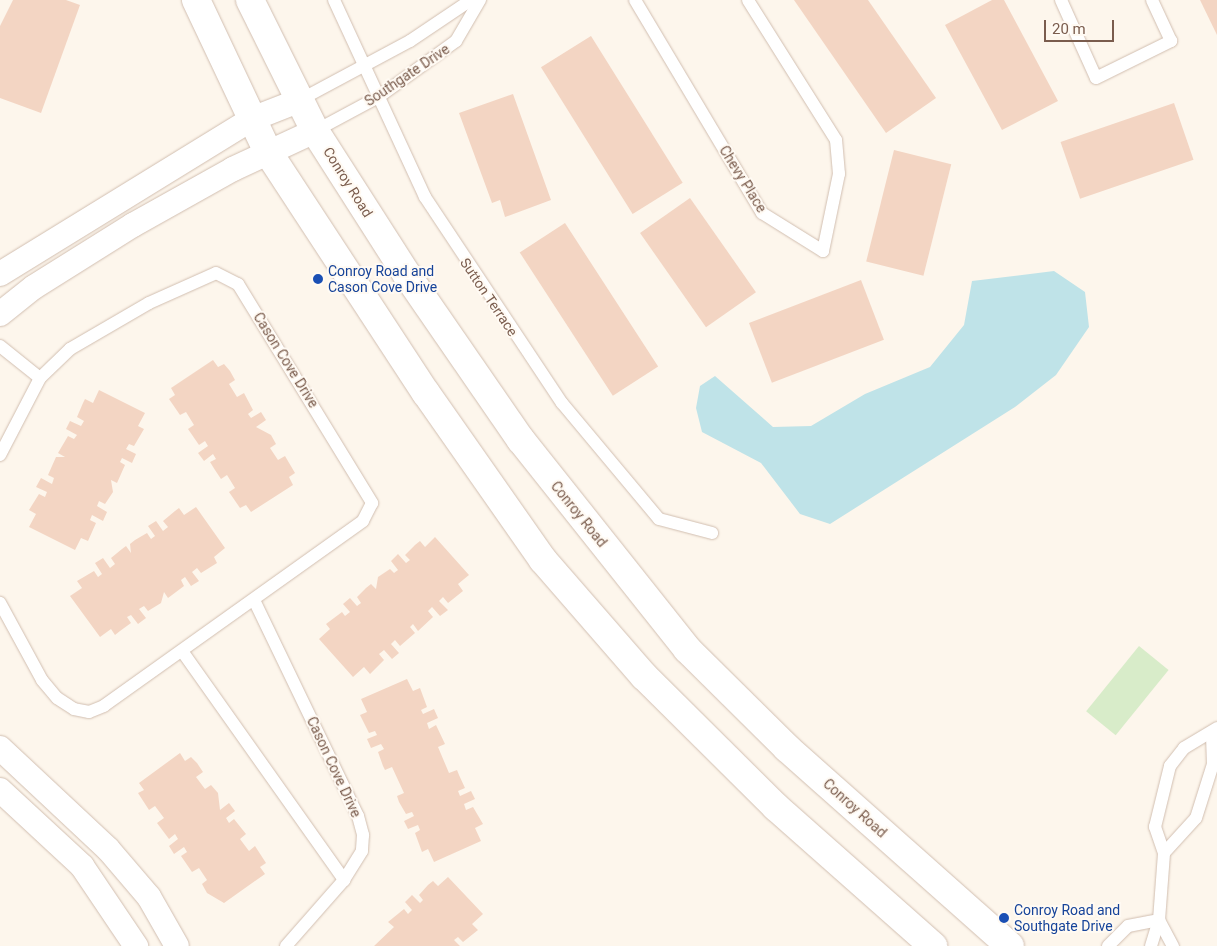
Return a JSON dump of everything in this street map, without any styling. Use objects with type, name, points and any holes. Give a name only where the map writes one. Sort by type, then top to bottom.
[{"type":"main road","points":[[196,0],[268,152],[426,393],[543,560],[651,683],[776,806],[933,946]]},
{"type":"main road","name":"Conroy Road","points":[[250,0],[298,101],[407,275],[521,440],[687,649],[787,748],[1010,946]]},
{"type":"street","points":[[0,274],[252,119],[298,101]]},
{"type":"street","points":[[0,314],[34,287],[133,225],[268,152],[316,131]]},
{"type":"street","points":[[1,753],[108,849],[149,897],[177,946]]},
{"type":"street","points":[[0,790],[82,866],[136,946]]},
{"type":"lane","name":"Sutton Terrace","points":[[334,0],[363,68],[380,96],[425,197],[562,403],[660,519],[712,533]]},
{"type":"lane","name":"Southgate Drive","points":[[298,101],[363,68],[471,0]]},
{"type":"lane","name":"Southgate Drive","points":[[316,131],[380,96],[456,41],[480,0]]},
{"type":"lane","name":"Chevy Place","points":[[635,0],[762,213],[823,251],[840,174],[836,140],[748,0]]},
{"type":"lane","points":[[1061,0],[1096,78],[1171,41],[1152,0]]},
{"type":"lane","name":"Cason Cove Drive","points":[[0,455],[40,378],[100,328],[206,275],[226,275],[238,284],[372,502],[363,521],[104,706],[89,712],[74,709],[42,680],[0,603]]},
{"type":"lane","points":[[0,346],[40,378]]},
{"type":"lane","name":"Cason Cove Drive","points":[[254,600],[358,816],[362,851],[344,880],[286,946]]},
{"type":"lane","points":[[182,651],[344,880]]},
{"type":"lane","points":[[1151,946],[1159,920],[1164,853],[1155,827],[1170,766],[1184,748],[1215,730]]},
{"type":"lane","points":[[1164,853],[1196,818],[1213,764],[1215,730]]},
{"type":"lane","points":[[1108,946],[1128,926],[1159,920]]},
{"type":"lane","points":[[1159,920],[1173,946]]},
{"type":"green space","points":[[1139,646],[1169,670],[1116,735],[1086,711]]},
{"type":"water","points":[[1054,271],[1085,292],[1089,327],[1056,375],[1015,407],[830,524],[800,514],[761,463],[702,432],[696,408],[700,386],[715,376],[773,427],[811,426],[865,394],[930,367],[964,325],[972,281]]},
{"type":"building","points":[[13,0],[66,0],[80,5],[41,113],[0,98],[0,26]]},
{"type":"building","points":[[794,0],[868,0],[936,98],[886,133]]},
{"type":"building","points":[[992,0],[1004,0],[1058,101],[1002,130],[945,25]]},
{"type":"building","points":[[1200,0],[1217,0],[1217,35]]},
{"type":"building","points":[[591,36],[683,183],[633,214],[541,67]]},
{"type":"building","points":[[513,94],[551,200],[505,217],[500,200],[492,203],[459,113]]},
{"type":"building","points":[[1174,103],[1194,160],[1080,199],[1061,142]]},
{"type":"building","points":[[894,150],[951,164],[923,276],[866,262]]},
{"type":"building","points":[[690,198],[756,292],[706,327],[640,233]]},
{"type":"building","points":[[565,223],[658,366],[613,396],[520,252]]},
{"type":"building","points":[[861,280],[884,340],[772,383],[749,323]]},
{"type":"building","points":[[213,360],[218,367],[224,364],[230,371],[235,380],[229,384],[237,397],[244,393],[253,410],[248,414],[251,418],[261,412],[266,420],[256,427],[271,435],[276,444],[270,448],[278,460],[285,456],[295,473],[289,477],[293,485],[251,512],[246,505],[240,508],[229,492],[235,488],[227,475],[221,479],[215,470],[210,462],[216,459],[213,454],[204,461],[198,453],[208,446],[205,441],[199,445],[188,429],[194,425],[186,412],[180,415],[169,399],[175,395],[171,388]]},
{"type":"building","points":[[99,390],[145,413],[138,426],[144,429],[134,446],[129,444],[126,449],[136,454],[132,463],[122,458],[120,462],[125,465],[117,483],[111,480],[113,492],[105,504],[99,501],[97,506],[107,512],[103,521],[92,515],[90,520],[96,523],[88,541],[81,538],[75,550],[29,527],[36,514],[29,510],[39,494],[45,497],[47,492],[36,487],[41,478],[52,484],[54,478],[48,475],[56,457],[65,457],[58,453],[68,436],[74,439],[77,435],[66,429],[70,421],[81,426],[84,421],[77,417],[85,399],[93,403]]},
{"type":"building","points":[[196,507],[225,548],[214,557],[217,563],[201,573],[197,568],[192,572],[199,581],[191,586],[185,577],[181,580],[184,586],[168,598],[164,592],[161,603],[148,611],[144,606],[139,609],[146,618],[138,624],[131,615],[127,617],[131,623],[115,635],[111,629],[100,637],[70,596],[82,588],[77,581],[94,571],[98,577],[102,574],[95,563],[103,558],[110,568],[115,564],[111,558],[126,546],[131,553],[130,544],[135,540],[147,533],[151,539],[155,536],[148,526],[156,521],[163,531],[168,527],[163,521],[179,508],[184,515]]},
{"type":"building","points":[[435,537],[469,575],[458,584],[463,591],[448,603],[443,597],[439,601],[448,610],[440,616],[432,607],[428,611],[433,617],[418,631],[413,624],[410,627],[415,633],[400,646],[395,640],[391,644],[399,653],[392,659],[384,650],[379,654],[384,660],[370,674],[364,667],[353,677],[319,639],[330,629],[326,624],[342,612],[345,616],[350,612],[343,604],[350,598],[357,606],[361,603],[357,597],[371,584],[376,589],[378,577],[390,569],[394,573],[398,570],[391,561],[398,554],[406,563],[410,560],[405,555],[415,545],[420,541],[425,547]]},
{"type":"building","points":[[407,679],[413,691],[420,688],[427,707],[421,710],[423,714],[434,709],[438,718],[427,723],[429,729],[436,725],[445,744],[438,747],[449,773],[457,770],[465,788],[458,791],[460,796],[471,791],[475,799],[464,804],[466,810],[473,807],[483,824],[475,828],[481,841],[434,862],[428,849],[422,852],[415,833],[420,830],[418,825],[408,829],[404,821],[414,816],[412,812],[406,814],[399,802],[397,796],[404,793],[392,767],[385,770],[383,766],[378,752],[384,749],[381,744],[371,748],[367,739],[377,735],[375,731],[369,733],[360,715],[367,712],[361,699]]},
{"type":"building","points":[[180,753],[185,761],[191,757],[197,763],[203,772],[196,777],[205,789],[211,785],[218,793],[220,810],[229,803],[235,811],[226,818],[229,823],[234,819],[246,834],[240,839],[249,851],[255,846],[266,863],[260,867],[265,874],[224,903],[207,893],[202,884],[207,880],[199,868],[192,872],[181,856],[187,852],[184,847],[174,854],[169,846],[178,839],[175,834],[169,839],[157,823],[164,818],[155,806],[149,810],[138,793],[144,790],[139,783]]},
{"type":"building","points":[[448,877],[483,914],[472,924],[478,930],[463,942],[458,937],[454,940],[460,946],[374,946],[394,927],[388,922],[404,909],[408,914],[412,910],[405,902],[412,895],[420,903],[423,900],[419,895],[428,885],[433,881],[438,886]]},
{"type":"place","name":"Conroy Road and Cason Cove Drive","points":[[318,279]]},
{"type":"place","name":"Conroy Road and Southgate Drive","points":[[1004,918]]}]
